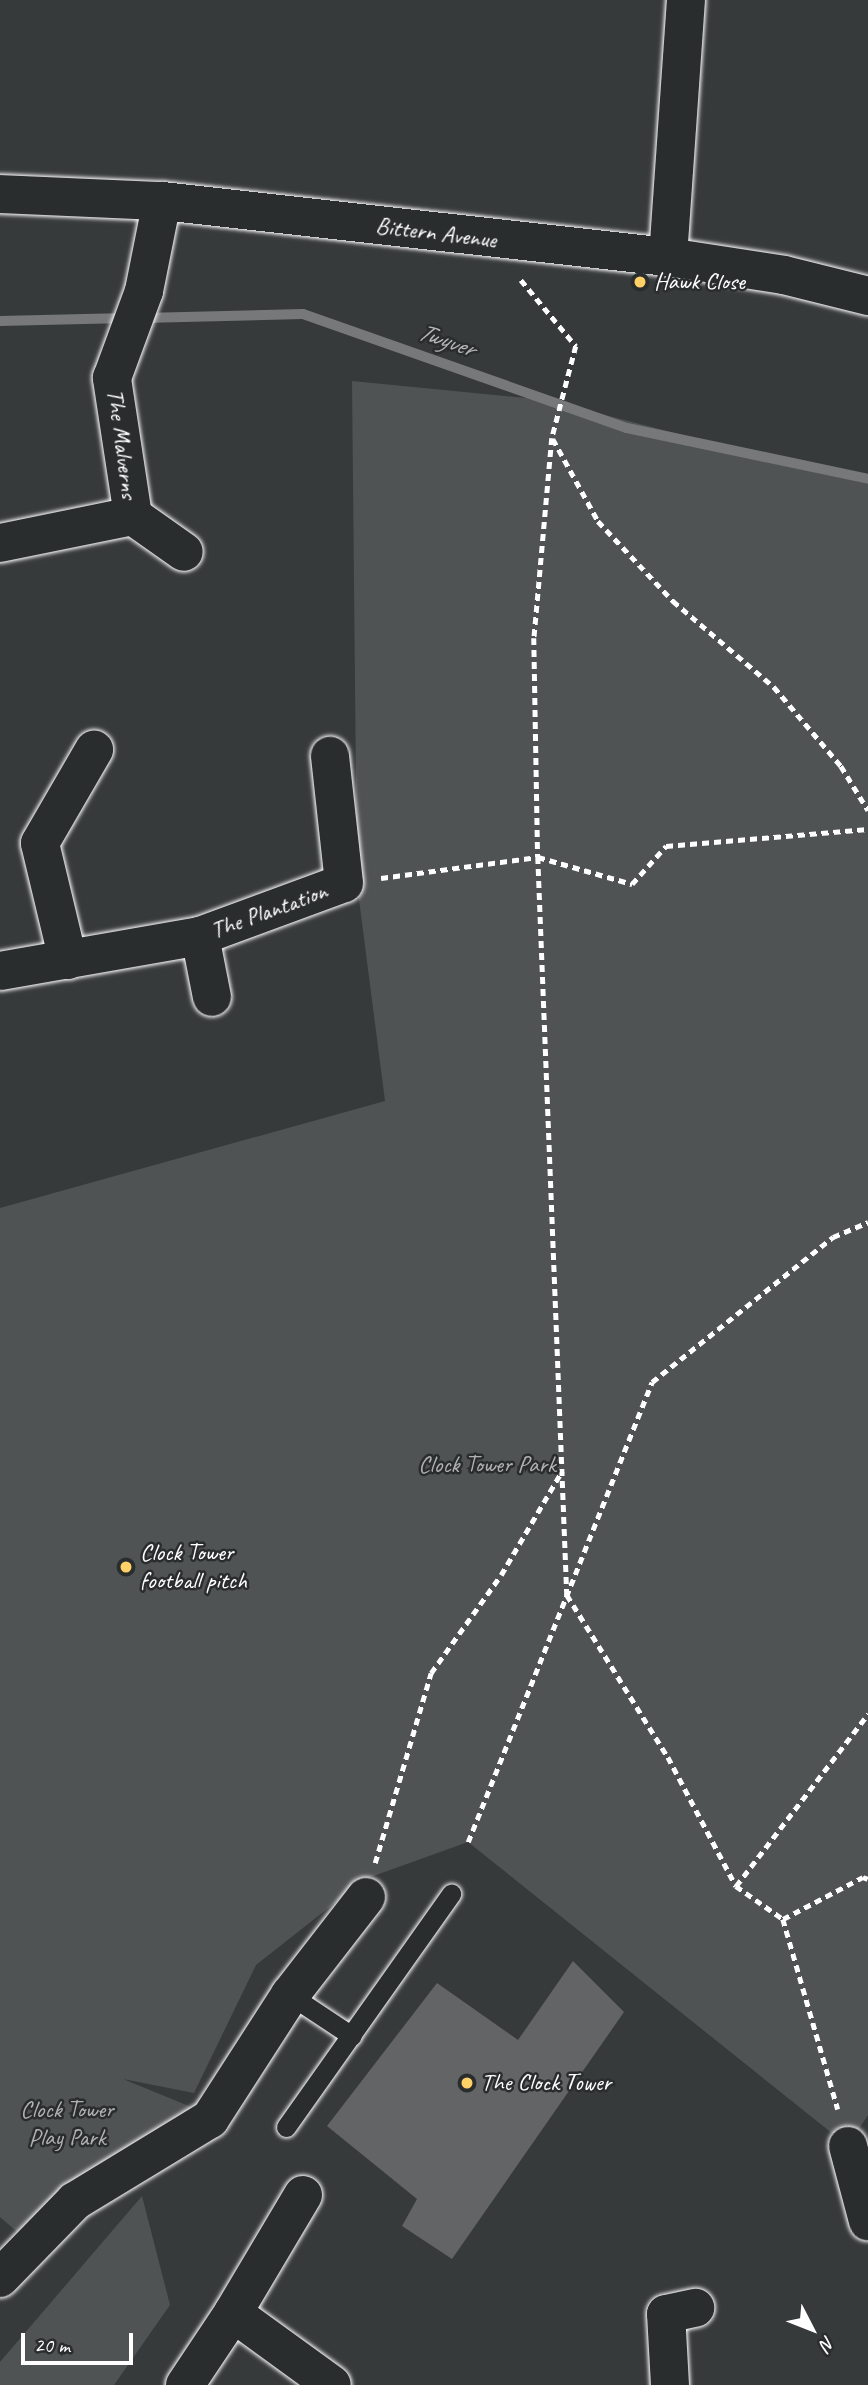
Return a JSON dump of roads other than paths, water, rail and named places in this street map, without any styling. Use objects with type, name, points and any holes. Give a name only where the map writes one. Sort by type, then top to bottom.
[{"type":"street","points":[[668,257],[686,0]]},
{"type":"street","name":"Bittern Avenue","points":[[0,194],[162,201],[499,241],[668,257],[784,275],[868,296]]},
{"type":"street","name":"The Malverns","points":[[0,543],[133,516],[112,378],[130,337],[144,291],[162,201]]},
{"type":"street","points":[[133,516],[184,552]]},
{"type":"street","points":[[68,960],[40,843],[94,750]]},
{"type":"street","name":"The Plantation","points":[[0,971],[200,936],[344,883],[330,756]]},
{"type":"street","points":[[200,936],[212,997]]},
{"type":"street","points":[[0,2278],[75,2202],[210,2119],[290,1995],[366,1897]]},
{"type":"street","points":[[848,2146],[868,2221]]},
{"type":"street","points":[[185,2385],[233,2313],[303,2195]]},
{"type":"street","points":[[670,2385],[666,2314],[695,2308]]},
{"type":"street","points":[[233,2313],[332,2385]]},
{"type":"lane","points":[[286,2127],[451,1894]]},
{"type":"lane","points":[[290,1995],[352,2035]]},
{"type":"waterway","name":"Twyver","points":[[143,318],[303,314],[627,428],[868,479]]},
{"type":"waterway","name":"Twyver","points":[[0,321],[127,318]]},
{"type":"place","name":"Hawk Close","points":[[640,282]]},
{"type":"place","name":"Clock Tower football pitch","points":[[126,1567]]},
{"type":"place","name":"The Clock Tower","points":[[467,2083]]},
{"type":"park label","name":"Clock Tower Park","points":[[487,1465]]},
{"type":"park label","name":"Clock Tower Play Park","points":[[67,2124]]}]
